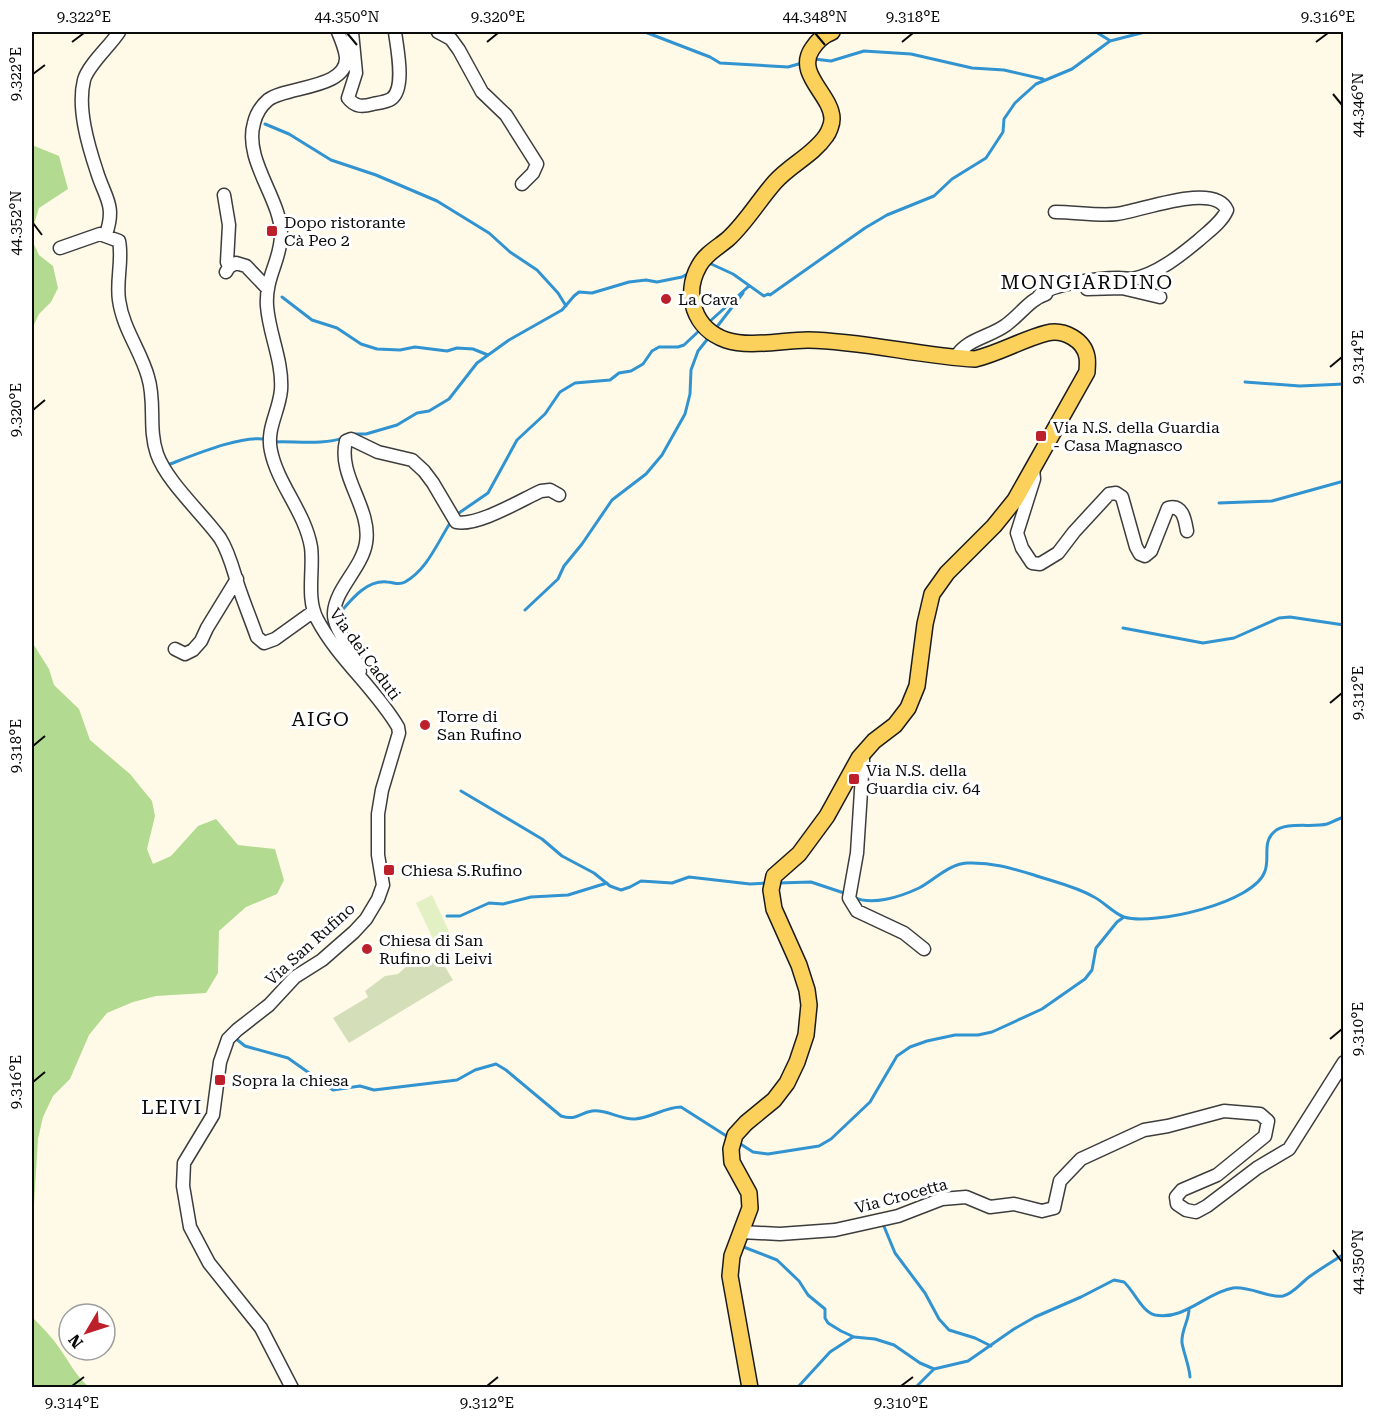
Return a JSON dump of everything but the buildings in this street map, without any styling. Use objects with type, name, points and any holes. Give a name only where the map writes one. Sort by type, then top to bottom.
[{"type":"main road","points":[[750,1388],[730,1276],[732,1256],[750,1208],[749,1193],[732,1162],[731,1149],[733,1139],[746,1123],[774,1100],[787,1083],[806,1035],[809,1005],[799,965],[774,909],[771,890],[774,876],[799,854],[828,816],[861,756],[874,741],[895,724],[914,696],[932,594],[947,573],[994,526],[1015,500],[1087,372],[1088,357],[1079,341],[1063,332],[1048,333],[992,355],[975,359],[808,340],[742,342],[727,340],[705,327],[694,312],[692,301],[693,284],[700,264],[737,231],[776,182],[821,143],[828,134],[832,120],[830,108],[808,67],[809,53],[816,42],[832,32]]},
{"type":"street","points":[[106,234],[111,219],[107,195],[97,174],[82,97],[85,79],[93,64],[108,49],[119,32]]},
{"type":"street","name":"Via dei Caduti","points":[[338,32],[346,59],[343,70],[338,76],[270,99],[258,112],[251,137],[254,153],[282,234],[280,248],[267,288],[267,307],[280,370],[281,389],[268,437],[271,454],[306,527],[311,549],[315,616],[336,649],[396,723]]},
{"type":"street","points":[[352,32],[356,73],[348,98],[356,106],[364,107],[389,100],[399,86],[395,32]]},
{"type":"street","points":[[438,32],[451,39],[482,92],[506,115],[537,164],[533,173],[522,184]]},
{"type":"street","points":[[224,195],[229,225],[228,269],[236,263],[246,266],[267,288]]},
{"type":"street","points":[[956,357],[966,346],[1004,327],[1044,291],[1055,286],[1116,278],[1132,279],[1176,260],[1224,217],[1227,210],[1225,205],[1219,201],[1199,197],[1172,200],[1115,214],[1055,212]]},
{"type":"street","points":[[60,248],[100,234],[119,241],[121,249],[119,299],[131,340],[148,374],[152,393],[153,441],[158,456],[165,470],[221,540],[257,637],[264,643],[275,639],[314,610]]},
{"type":"street","points":[[1039,296],[1054,291],[1122,288],[1160,297]]},
{"type":"street","points":[[357,674],[360,670],[358,663],[336,624],[333,613],[338,599],[362,559],[367,541],[366,525],[343,458],[346,441],[351,439],[378,452],[412,460],[433,483],[456,522],[463,523],[480,519],[541,491],[550,490],[559,495]]},
{"type":"street","points":[[1033,467],[1034,479],[1017,533],[1022,548],[1032,563],[1040,564],[1058,553],[1109,494],[1116,493],[1122,497],[1140,554],[1145,555],[1151,551],[1168,508],[1180,509],[1184,515],[1187,531]]},
{"type":"street","points":[[175,649],[185,654],[197,646],[237,579]]},
{"type":"street","name":"Via San Rufino","points":[[292,1388],[261,1328],[209,1263],[190,1227],[183,1186],[184,1163],[213,1114],[220,1062],[228,1039],[269,1005],[295,977],[321,960],[354,932],[366,919],[378,899],[383,885],[378,855],[378,814],[381,790],[399,733],[396,723]]},
{"type":"street","points":[[861,756],[863,760],[857,853],[849,898],[857,911],[904,933],[924,949]]},
{"type":"street","name":"Via Crocetta","points":[[741,1232],[780,1234],[835,1230],[898,1216],[942,1199],[966,1197],[990,1207],[1014,1204],[1042,1211],[1053,1208],[1060,1181],[1081,1159],[1111,1144],[1144,1130],[1224,1111],[1260,1114],[1268,1121],[1265,1136],[1217,1175],[1182,1190],[1176,1197],[1177,1204],[1186,1210],[1196,1212],[1257,1168],[1289,1149],[1344,1062]]},
{"type":"green space","points":[[32,145],[59,156],[68,189],[39,208],[32,240]]},
{"type":"green space","points":[[32,240],[39,255],[53,266],[58,288],[51,302],[39,314],[32,329]]},
{"type":"green space","points":[[32,642],[49,669],[54,685],[79,709],[90,740],[130,774],[152,801],[155,816],[147,849],[153,864],[171,856],[198,826],[216,819],[238,845],[275,849],[284,880],[277,894],[246,907],[219,931],[218,973],[206,993],[156,996],[133,1002],[107,1013],[89,1035],[70,1079],[53,1096],[43,1117],[38,1139],[32,1236]]},
{"type":"green space","points":[[432,895],[453,940],[437,947],[416,903]]},
{"type":"green space","points":[[416,958],[442,962],[453,980],[349,1043],[333,1018],[368,997],[365,991],[385,976],[398,974]]},
{"type":"green space","points":[[32,1317],[57,1344],[57,1362],[69,1362],[89,1387],[32,1387]]},
{"type":"waterway","points":[[645,32],[720,63],[788,67],[802,63]]},
{"type":"waterway","points":[[1096,32],[1109,40]]},
{"type":"waterway","points":[[709,263],[733,274],[764,296],[770,295],[865,228],[887,215],[934,196],[952,179],[986,158],[1003,132],[1004,119],[1015,103],[1036,84],[1072,69],[1110,41],[1145,32]]},
{"type":"waterway","points":[[814,59],[831,61],[864,51],[911,54],[972,68],[1004,70],[1043,79]]},
{"type":"waterway","points":[[265,124],[289,134],[331,160],[376,175],[437,201],[489,233],[510,252],[537,270],[558,293],[566,306]]},
{"type":"waterway","points":[[351,434],[366,434],[397,425],[449,399],[477,363],[509,340],[562,310],[579,292],[592,293],[629,282],[646,280],[657,282],[682,277],[689,273]]},
{"type":"waterway","points":[[708,323],[749,286]]},
{"type":"waterway","points":[[716,328],[743,293]]},
{"type":"waterway","points":[[282,297],[312,320],[337,328],[361,344],[377,349],[400,350],[415,347],[447,351],[457,348],[473,349],[488,355]]},
{"type":"waterway","points":[[456,515],[488,493],[517,440],[545,414],[560,392],[575,383],[610,380],[619,373],[631,371],[643,364],[652,351],[659,347],[684,345],[701,329]]},
{"type":"waterway","points":[[525,610],[558,579],[564,566],[612,500],[646,474],[662,455],[685,414],[690,394],[691,370],[698,351],[710,336]]},
{"type":"waterway","points":[[1245,382],[1300,386],[1344,384]]},
{"type":"waterway","points":[[274,442],[318,442],[342,438]]},
{"type":"waterway","points":[[165,466],[231,443],[245,440],[268,440]]},
{"type":"waterway","points":[[1219,503],[1272,501],[1344,481]]},
{"type":"waterway","points":[[339,614],[360,592],[372,584],[379,582],[400,584],[413,576],[432,554],[452,520]]},
{"type":"waterway","points":[[1123,628],[1203,643],[1234,638],[1279,618],[1290,617],[1344,625]]},
{"type":"waterway","points":[[461,791],[542,839],[562,856],[594,873],[610,886],[621,890],[641,881],[672,883],[689,877],[750,884],[768,883]]},
{"type":"waterway","points":[[853,897],[869,901],[895,897],[919,888],[954,866],[976,863],[1009,868],[1072,887],[1098,899],[1124,917],[1138,919],[1179,915],[1224,902],[1257,883],[1265,871],[1270,836],[1279,829],[1327,824],[1344,817]]},
{"type":"waterway","points":[[778,883],[811,882],[847,894]]},
{"type":"waterway","points":[[447,916],[460,916],[489,903],[503,904],[531,897],[568,895],[607,883]]},
{"type":"waterway","points":[[739,1143],[753,1152],[768,1154],[819,1146],[831,1139],[870,1102],[897,1056],[910,1047],[927,1041],[955,1035],[978,1035],[992,1032],[1042,1009],[1085,979],[1092,970],[1096,948],[1117,922],[1124,917]]},
{"type":"waterway","points":[[235,1038],[245,1046],[288,1058],[333,1090],[360,1086],[374,1090],[457,1080],[475,1070],[496,1064],[561,1116],[574,1117],[598,1111],[635,1119],[681,1107],[728,1137]]},
{"type":"waterway","points":[[883,1224],[895,1253],[925,1293],[939,1319],[949,1330],[991,1346]]},
{"type":"waterway","points":[[741,1246],[777,1260],[799,1281],[808,1295],[825,1309],[825,1318],[828,1323],[854,1337],[875,1339],[894,1345],[920,1363],[934,1369],[968,1361],[1035,1317],[1114,1280],[1124,1282],[1150,1313],[1166,1316],[1186,1310],[1233,1288],[1273,1296],[1287,1295],[1344,1254]]},
{"type":"waterway","points":[[1189,1309],[1182,1343],[1190,1377]]},
{"type":"waterway","points":[[797,1388],[830,1352],[853,1337]]},
{"type":"waterway","points":[[915,1388],[934,1369]]},
{"type":"place","name":"Dopo ristorante Cà Peo 2","points":[[272,231]]},
{"type":"place","name":"La Cava","points":[[666,299]]},
{"type":"place","name":"Via N.S. della Guardia - Casa Magnasco","points":[[1041,436]]},
{"type":"place","name":"Torre di San Rufino","points":[[425,725]]},
{"type":"place","name":"Via N.S. della Guardia civ. 64","points":[[854,779]]},
{"type":"place","name":"Chiesa S.Rufino","points":[[389,870]]},
{"type":"place","name":"Chiesa di San Rufino di Leivi","points":[[367,949]]},
{"type":"place","name":"Sopra la chiesa","points":[[220,1080]]},
{"type":"district","name":"MONGIARDINO","points":[[1087,282]]},
{"type":"district","name":"AIGO","points":[[321,719]]},
{"type":"district","name":"LEIVI","points":[[172,1107]]}]
